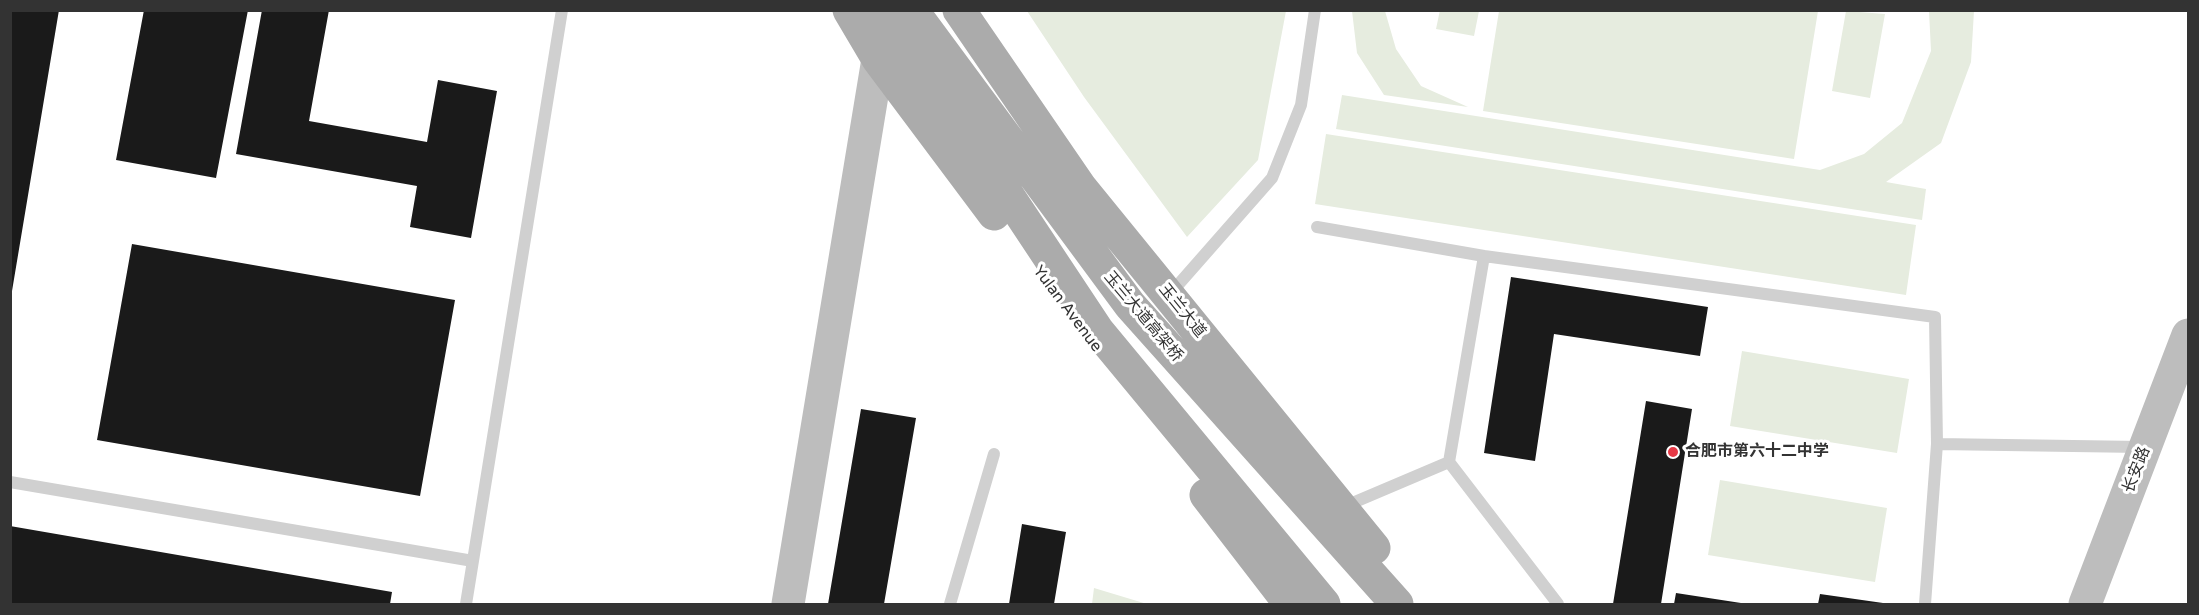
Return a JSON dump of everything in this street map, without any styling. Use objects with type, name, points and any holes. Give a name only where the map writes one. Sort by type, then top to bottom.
[{"type":"main road","name":"Yulan Avenue","points":[[849,10],[878,59],[1290,604]]},
{"type":"main road","points":[[885,10],[1098,331],[1324,604]]},
{"type":"main road","name":"玉兰大道高架桥","points":[[912,10],[1130,305],[1397,604]]},
{"type":"main road","name":"玉兰大道","points":[[959,10],[1081,188],[1342,508],[1417,604]]},
{"type":"street","points":[[788,604],[878,59]]},
{"type":"street","name":"长安路","points":[[2085,604],[2188,335]]},
{"type":"lane","points":[[466,604],[562,10]]},
{"type":"lane","points":[[1169,295],[1272,178],[1301,105],[1315,10]]},
{"type":"lane","points":[[1317,227],[1484,256],[1935,317],[1937,444],[1925,604]]},
{"type":"lane","points":[[1484,256],[1449,462],[1558,604]]},
{"type":"lane","points":[[1937,444],[2145,448]]},
{"type":"lane","points":[[950,604],[994,454]]},
{"type":"lane","points":[[1342,508],[1449,462]]},
{"type":"lane","points":[[10,482],[473,561]]},
{"type":"shaded area","points":[[1440,10],[1479,11],[1474,36],[1436,29]]},
{"type":"shaded area","points":[[1027,11],[1286,11],[1258,160],[1187,237],[1084,97]]},
{"type":"shaded area","points":[[1352,11],[1385,11],[1396,49],[1421,86],[1468,107],[1384,95],[1357,53]]},
{"type":"shaded area","points":[[1499,11],[1818,11],[1794,159],[1483,111]]},
{"type":"shaded area","points":[[1846,11],[1885,14],[1870,98],[1832,91]]},
{"type":"shaded area","points":[[1929,11],[1974,11],[1971,62],[1941,143],[1886,182],[1926,189],[1922,220],[1336,129],[1342,95],[1820,170],[1864,154],[1902,123],[1931,51]]},
{"type":"shaded area","points":[[1326,134],[1916,225],[1906,295],[1315,204]]},
{"type":"shaded area","points":[[1742,351],[1909,379],[1897,453],[1730,426]]},
{"type":"shaded area","points":[[1720,480],[1887,508],[1875,582],[1708,555]]},
{"type":"shaded area","points":[[1094,588],[1147,604],[1092,604]]},
{"type":"building","points":[[10,10],[59,10],[12,291],[10,291]]},
{"type":"building","points":[[144,10],[248,10],[216,178],[116,160]]},
{"type":"building","points":[[262,10],[329,10],[309,121],[427,142],[438,80],[497,91],[471,238],[410,227],[417,186],[236,154]]},
{"type":"building","points":[[132,244],[455,300],[420,496],[97,440]]},
{"type":"building","points":[[1511,277],[1708,307],[1700,356],[1554,334],[1535,461],[1484,453]]},
{"type":"building","points":[[1646,401],[1692,409],[1661,604],[1613,604]]},
{"type":"building","points":[[861,409],[916,418],[884,604],[828,604]]},
{"type":"building","points":[[1022,524],[1066,532],[1054,604],[1009,604]]},
{"type":"building","points":[[10,526],[392,592],[390,604],[10,604]]},
{"type":"building","points":[[1676,593],[1741,603],[1741,604],[1674,604]]},
{"type":"building","points":[[1820,594],[1883,603],[1818,604]]},
{"type":"place","name":"合肥市第六十二中学","points":[[1673,452]]}]
